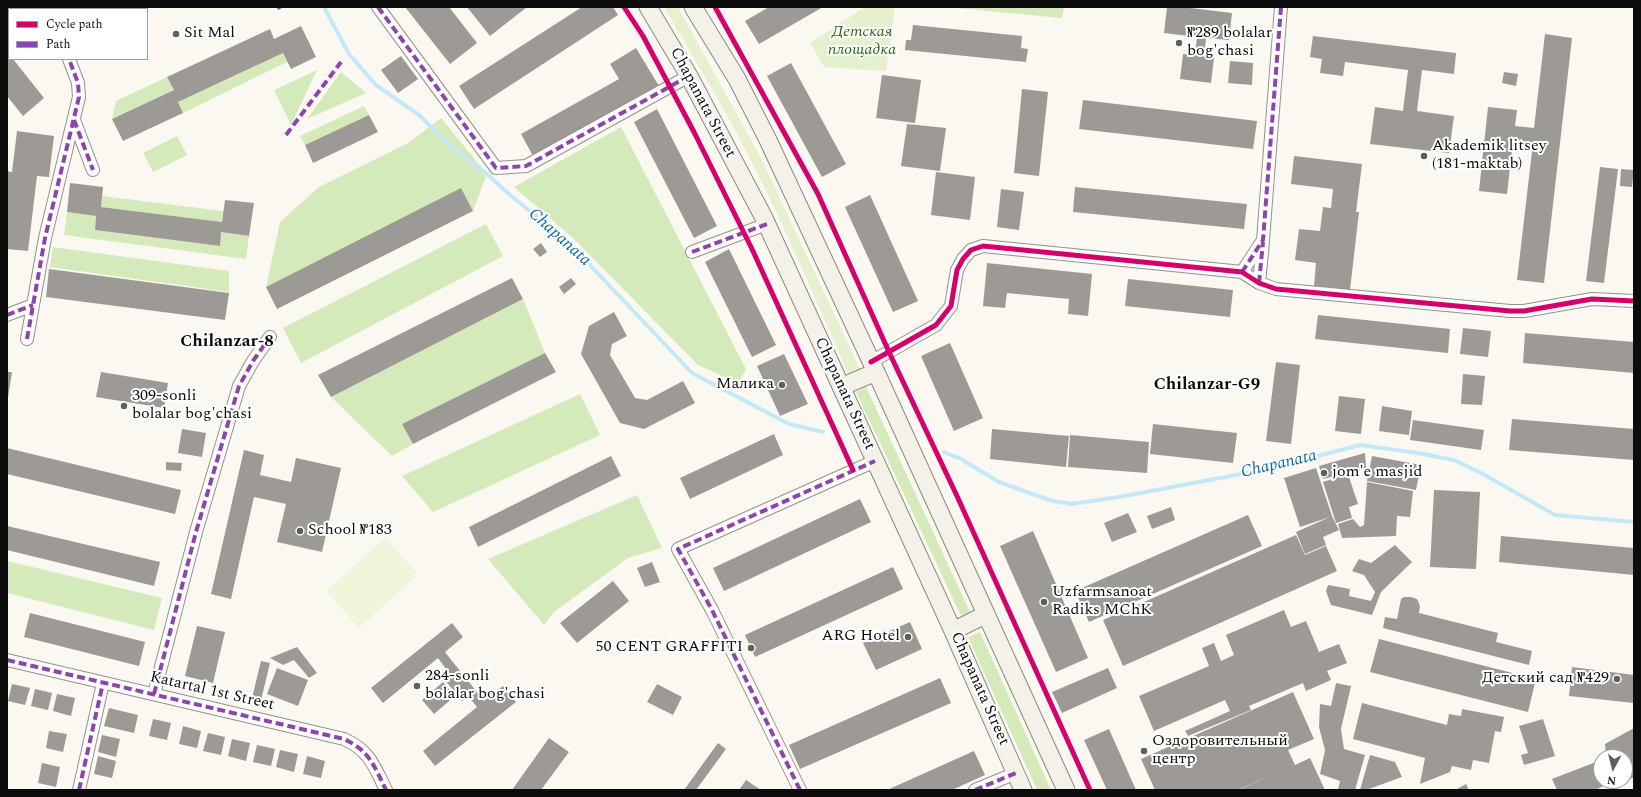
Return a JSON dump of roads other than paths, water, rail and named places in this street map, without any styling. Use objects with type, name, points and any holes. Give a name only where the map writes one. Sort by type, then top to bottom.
[{"type":"main road","name":"Chapanata Street","points":[[648,7],[689,76],[767,224],[953,631],[1023,790]]},
{"type":"main road","points":[[693,7],[736,79],[768,140],[1066,790]]},
{"type":"main road","points":[[841,387],[873,367]]},
{"type":"main road","points":[[953,631],[985,615]]},
{"type":"street","points":[[378,7],[496,168],[526,166],[689,76]]},
{"type":"street","points":[[1259,283],[1281,7]]},
{"type":"street","points":[[28,339],[45,238],[80,98],[79,90],[69,60]]},
{"type":"street","points":[[74,120],[93,170]]},
{"type":"street","points":[[692,252],[767,224]]},
{"type":"street","points":[[1242,272],[1263,240]]},
{"type":"street","points":[[873,367],[936,325],[951,306],[957,270],[963,259],[971,250],[983,246],[1242,272],[1259,283],[1276,289],[1510,311],[1529,311],[1592,299],[1634,302]]},
{"type":"street","points":[[7,315],[33,305]]},
{"type":"street","points":[[154,694],[196,532],[239,386],[253,361],[270,337]]},
{"type":"street","points":[[800,790],[715,615],[678,549],[875,461]]},
{"type":"street","name":"Katartal 1st Street","points":[[7,660],[344,739],[366,753],[386,790]]},
{"type":"street","points":[[79,790],[103,683]]},
{"type":"street","points":[[975,790],[1016,773]]},
{"type":"waterway","name":"Chapanata","points":[[324,7],[349,54],[376,85],[419,115],[453,148],[487,174],[571,245],[692,373],[789,424],[823,432]]},
{"type":"waterway","name":"Chapanata","points":[[944,452],[961,459],[999,482],[1049,500],[1071,504],[1119,497],[1268,469],[1360,445],[1418,453],[1454,460],[1483,474],[1555,515],[1634,522]]},
{"type":"place","name":"Sit Mal","points":[[176,34]]},
{"type":"place","name":"№289 bolalar bog'chasi","points":[[1179,43]]},
{"type":"place","name":"Akademik litsey (181-maktab)","points":[[1424,156]]},
{"type":"place","name":"Малика","points":[[782,385]]},
{"type":"place","name":"309-sonli bolalar bog'chasi","points":[[124,406]]},
{"type":"place","name":"jom'e masjid","points":[[1324,473]]},
{"type":"place","name":"School №183","points":[[300,531]]},
{"type":"place","name":"Uzfarmsanoat Radiks MChK","points":[[1044,602]]},
{"type":"place","name":"ARG Hotel","points":[[908,637]]},
{"type":"place","name":"50 CENT GRAFFITI","points":[[751,648]]},
{"type":"place","name":"Детский сад №429","points":[[1617,679]]},
{"type":"place","name":"284-sonli bolalar bog'chasi","points":[[417,686]]},
{"type":"place","name":"Оздоровительный центр","points":[[1144,751]]},
{"type":"district","name":"Chilanzar-8","points":[[227,343]]},
{"type":"district","name":"Chilanzar-G9","points":[[1207,386]]},
{"type":"park label","name":"Детская площадка","points":[[862,42]]}]
